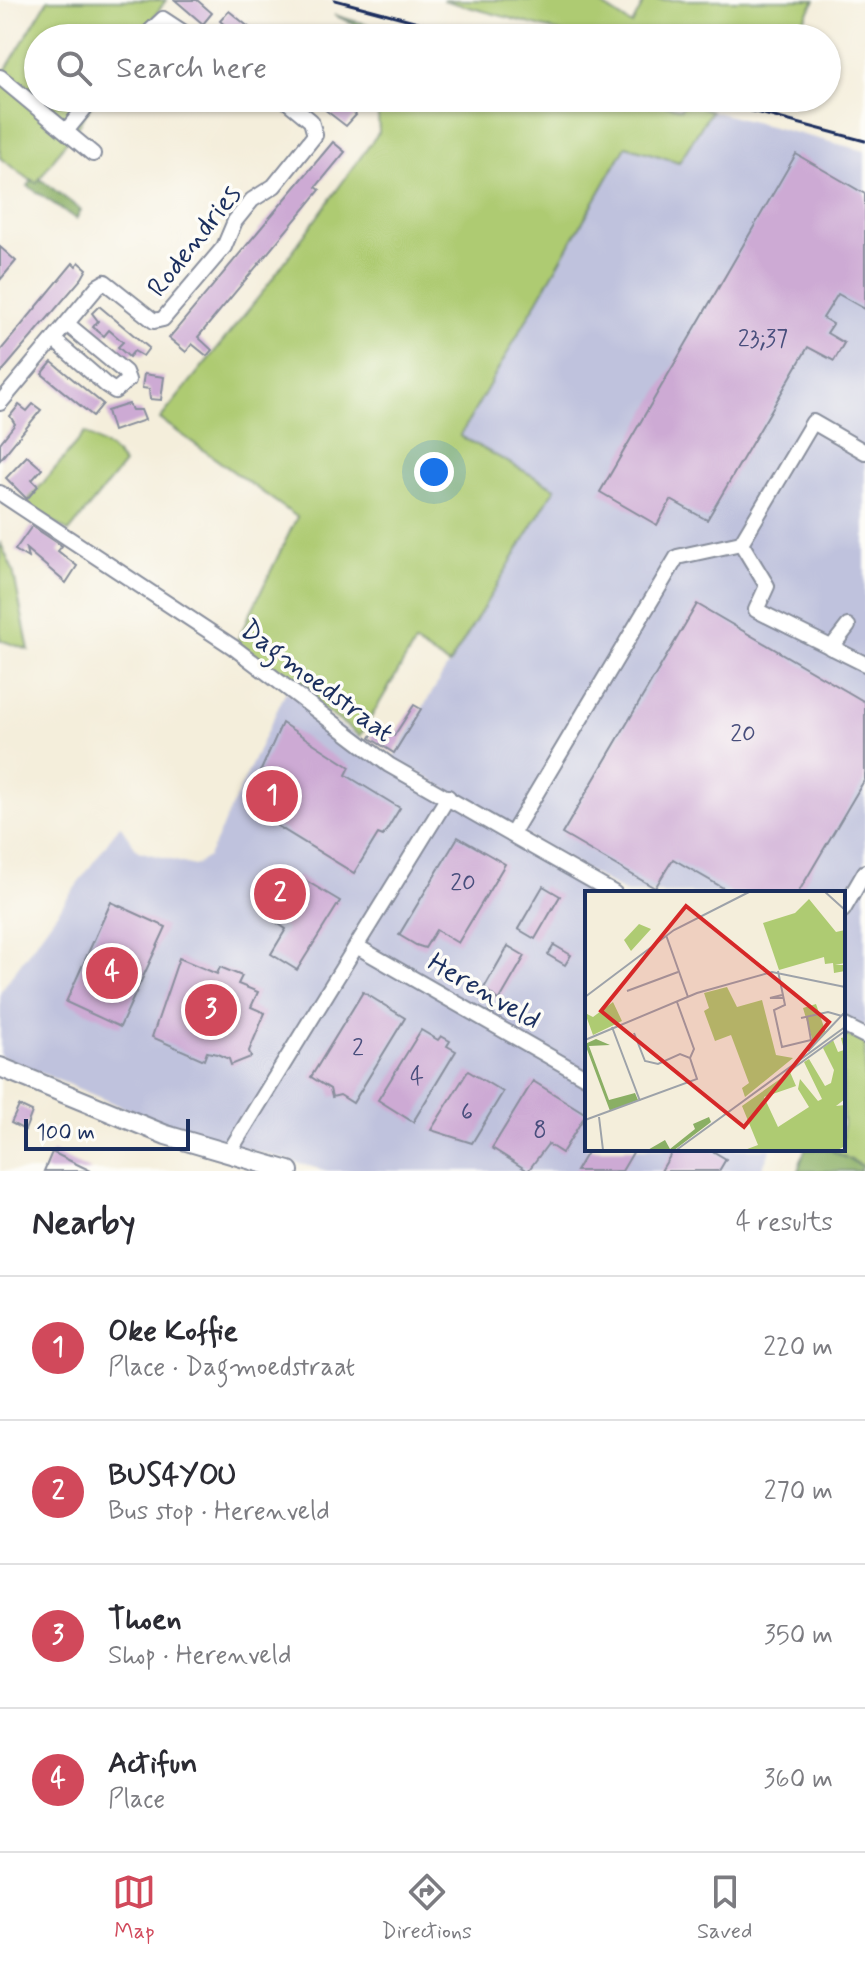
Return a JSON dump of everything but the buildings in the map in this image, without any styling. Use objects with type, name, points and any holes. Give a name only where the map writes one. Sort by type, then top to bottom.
[{"type":"main road","points":[[0,1067],[166,1135],[289,1171]]},
{"type":"street","points":[[0,77],[24,97]]},
{"type":"street","points":[[43,112],[93,154]]},
{"type":"street","points":[[66,131],[82,112]]},
{"type":"street","name":"Rodendries","points":[[0,403],[105,282],[154,321],[163,319],[224,247],[235,221],[252,200],[274,186],[315,135],[311,121],[300,112]]},
{"type":"street","points":[[54,340],[106,385],[115,391],[122,388],[128,380],[125,372],[67,324]]},
{"type":"street","points":[[512,834],[677,557],[741,543],[813,422],[865,452]]},
{"type":"street","name":"Dagmoedstraat","points":[[0,493],[233,647],[389,765],[611,891]]},
{"type":"street","points":[[741,543],[767,586],[756,610],[865,664]]},
{"type":"street","points":[[831,648],[848,626]]},
{"type":"street","points":[[228,1154],[448,797]]},
{"type":"street","points":[[845,907],[865,872]]},
{"type":"street","name":"Herenveld","points":[[358,947],[585,1077]]},
{"type":"street","points":[[845,1026],[865,1036]]},
{"type":"shaded area","points":[[710,112],[865,151],[865,1027],[845,1017],[845,891],[623,891],[393,758],[554,488],[460,437],[626,146],[678,162]]},
{"type":"shaded area","points":[[286,691],[599,891],[585,891],[585,1151],[770,1151],[761,1171],[327,1171],[175,1129],[0,1056],[0,992],[120,825],[138,851],[194,866],[208,857]]},
{"type":"green space","points":[[48,0],[166,0],[149,24],[33,24]]},
{"type":"green space","points":[[443,0],[594,0],[630,24],[531,24]]},
{"type":"green space","points":[[645,0],[815,0],[802,24],[633,24]]},
{"type":"green space","points":[[334,15],[365,24],[354,24]]},
{"type":"green space","points":[[24,40],[24,112],[87,112],[36,184],[0,158],[0,79]]},
{"type":"green space","points":[[375,112],[710,112],[679,162],[626,146],[460,436],[555,488],[449,665],[415,643],[360,736],[311,700],[315,694],[285,670],[280,675],[236,643],[297,517],[160,419],[262,293],[379,132]]},
{"type":"green space","points":[[40,179],[81,210],[76,219],[28,186],[32,180],[36,183]]},
{"type":"green space","points":[[85,433],[112,450],[124,464],[69,532],[26,503]]},
{"type":"green space","points":[[0,542],[13,570],[29,650],[0,640]]},
{"type":"green space","points":[[845,1033],[865,1043],[865,1167],[833,1151],[845,1151]]},
{"type":"green space","points":[[804,1151],[833,1151],[862,1166],[860,1171],[798,1171]]},
{"type":"railway","points":[[335,0],[425,24]]},
{"type":"railway","points":[[756,112],[865,141]]},
{"type":"place","name":"Oke Koffie","points":[[272,796]]},
{"type":"place","name":"BUS4YOU","points":[[280,894]]},
{"type":"place","name":"Actifun","points":[[112,973]]},
{"type":"place","name":"Thoen","points":[[211,1010]]}]
